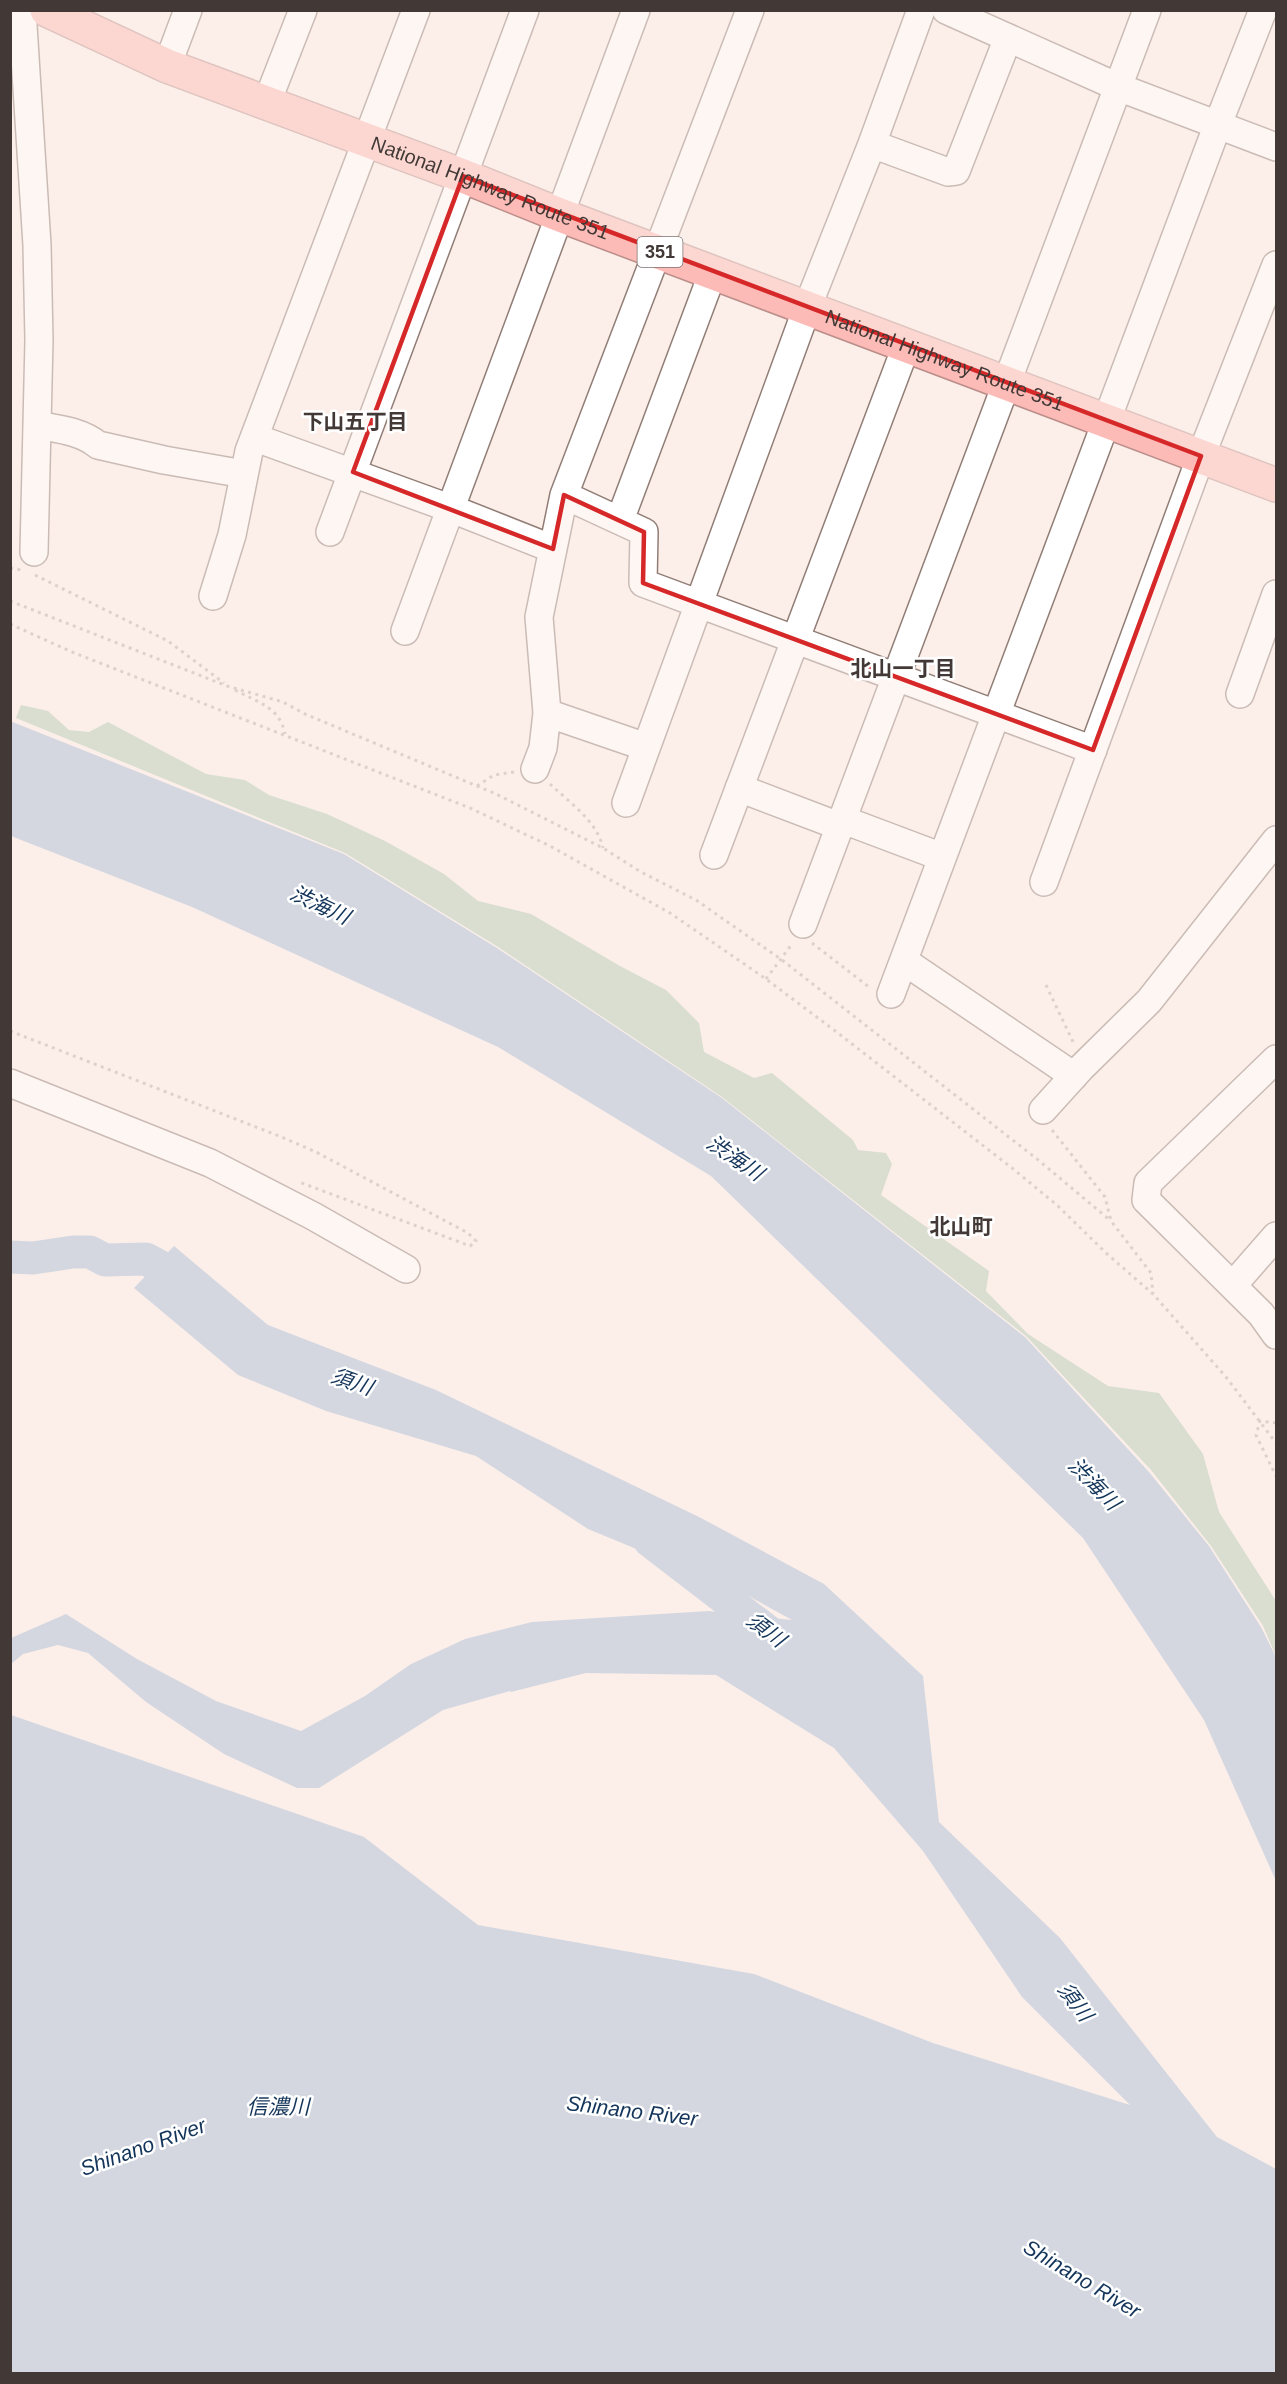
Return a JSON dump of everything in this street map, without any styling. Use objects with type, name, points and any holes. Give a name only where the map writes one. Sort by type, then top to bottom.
[{"type":"highway","name":"National Highway Route 351","points":[[47,10],[168,66],[1276,484]]},
{"type":"street","points":[[22,10],[37,245],[34,552]]},
{"type":"street","points":[[168,66],[188,10]]},
{"type":"street","points":[[267,102],[303,10]]},
{"type":"street","points":[[213,596],[232,535],[249,451],[256,438],[416,10]]},
{"type":"street","points":[[330,532],[525,10]]},
{"type":"street","points":[[405,631],[636,10]]},
{"type":"street","points":[[535,769],[543,748],[547,713],[538,631],[544,588],[564,495],[750,10]]},
{"type":"street","points":[[626,803],[807,308],[872,144],[921,10]]},
{"type":"street","points":[[946,10],[975,16],[1008,38],[1118,87],[1276,147]]},
{"type":"street","points":[[801,930],[1147,10]]},
{"type":"street","points":[[891,994],[1263,10]]},
{"type":"street","points":[[872,144],[948,172],[957,171],[1008,38]]},
{"type":"street","points":[[1044,882],[1201,456],[1276,265]]},
{"type":"street","points":[[620,520],[713,272]]},
{"type":"street","points":[[714,855],[906,344]]},
{"type":"street","points":[[37,425],[73,432],[91,439],[98,445],[164,460],[244,474]]},
{"type":"street","points":[[256,438],[353,472],[553,549]]},
{"type":"street","points":[[564,495],[645,532],[643,583],[1092,750]]},
{"type":"street","points":[[1240,694],[1276,594]]},
{"type":"street","points":[[547,713],[646,747]]},
{"type":"street","points":[[739,788],[942,857]]},
{"type":"street","points":[[1042,1110],[1149,1001],[1276,840]]},
{"type":"street","points":[[904,961],[1079,1070]]},
{"type":"street","points":[[1276,1059],[1148,1183],[1146,1194],[1146,1200],[1261,1314],[1276,1335]]},
{"type":"street","points":[[10,1083],[210,1163],[313,1216],[406,1269]]},
{"type":"street","points":[[1233,1286],[1276,1236]]},
{"type":"path","points":[[10,568],[31,572],[168,641],[227,686],[275,711],[283,723],[285,734]]},
{"type":"path","points":[[10,601],[227,686],[284,702],[305,714],[477,786],[603,848],[641,872],[696,900],[782,960],[1037,1159],[1111,1221],[1151,1273],[1153,1294]]},
{"type":"path","points":[[10,624],[72,652],[470,808],[550,846],[670,913],[766,979],[1058,1206],[1106,1253],[1153,1294],[1226,1377],[1276,1443]]},
{"type":"path","points":[[477,786],[494,775],[535,769],[594,826],[600,835],[603,848]]},
{"type":"path","points":[[766,979],[782,960],[801,930],[814,944],[886,999],[891,994]]},
{"type":"path","points":[[1046,985],[1079,1070]]},
{"type":"path","points":[[10,1031],[307,1148],[468,1233],[476,1241],[470,1246],[291,1179]]},
{"type":"path","points":[[1042,1110],[1046,1123],[1105,1197],[1111,1221]]},
{"type":"path","points":[[1260,1421],[1276,1423]]},
{"type":"path","points":[[1260,1421],[1256,1435],[1276,1476]]},
{"type":"highlighted area","points":[[463,176],[1201,456],[1093,750],[643,583],[644,532],[564,495],[553,549],[353,472]]},
{"type":"green space","points":[[21,705],[48,711],[69,730],[89,732],[108,722],[206,774],[245,780],[269,795],[327,814],[385,841],[444,874],[478,901],[531,914],[666,990],[699,1023],[704,1052],[754,1078],[772,1073],[853,1140],[858,1150],[886,1153],[892,1164],[881,1195],[989,1271],[986,1291],[1028,1334],[1108,1386],[1159,1393],[1203,1454],[1219,1512],[1276,1601],[1276,1656],[1263,1626],[1211,1546],[1151,1470],[1026,1336],[722,1097],[498,947],[345,853],[16,718]]},
{"type":"water","name":"渋海川","points":[[10,721],[344,854],[497,948],[722,1098],[1025,1337],[1149,1472],[1209,1546],[1261,1627],[1276,1657],[1276,1881],[1204,1720],[1083,1538],[711,1176],[498,1047],[192,907],[11,836]]},
{"type":"water","name":"信濃川","points":[[174,1246],[268,1325],[436,1390],[701,1518],[824,1584],[923,1676],[939,1822],[1060,1938],[1217,2137],[1276,2169],[1276,2373],[11,2373],[11,1715],[364,1837],[478,1925],[754,1974],[933,2043],[1130,2105],[1022,1997],[923,1851],[834,1748],[716,1675],[586,1673],[510,1691],[443,1710],[319,1788],[297,1788],[224,1754],[146,1702],[88,1653],[58,1645],[23,1654],[11,1664],[11,1638],[66,1614],[137,1659],[216,1701],[301,1731],[365,1696],[411,1664],[465,1639],[532,1622],[709,1611],[792,1620],[743,1593],[588,1529],[476,1456],[326,1411],[238,1375],[134,1288]]},
{"type":"waterway","name":"須川","points":[[10,1257],[33,1258],[90,1252],[105,1260],[146,1259],[163,1268],[190,1296]]},
{"type":"waterway","name":"須川","points":[[650,1541],[783,1643]]},
{"type":"district","name":"下山五丁目","points":[[355,422]]},
{"type":"district","name":"北山一丁目","points":[[903,669]]},
{"type":"district","name":"北山町","points":[[961,1227]]},
{"type":"water label","name":"Shinano River","points":[[632,2111]]},
{"type":"water label","name":"Shinano River","points":[[143,2147]]},
{"type":"water label","name":"Shinano River","points":[[1082,2279]]}]
